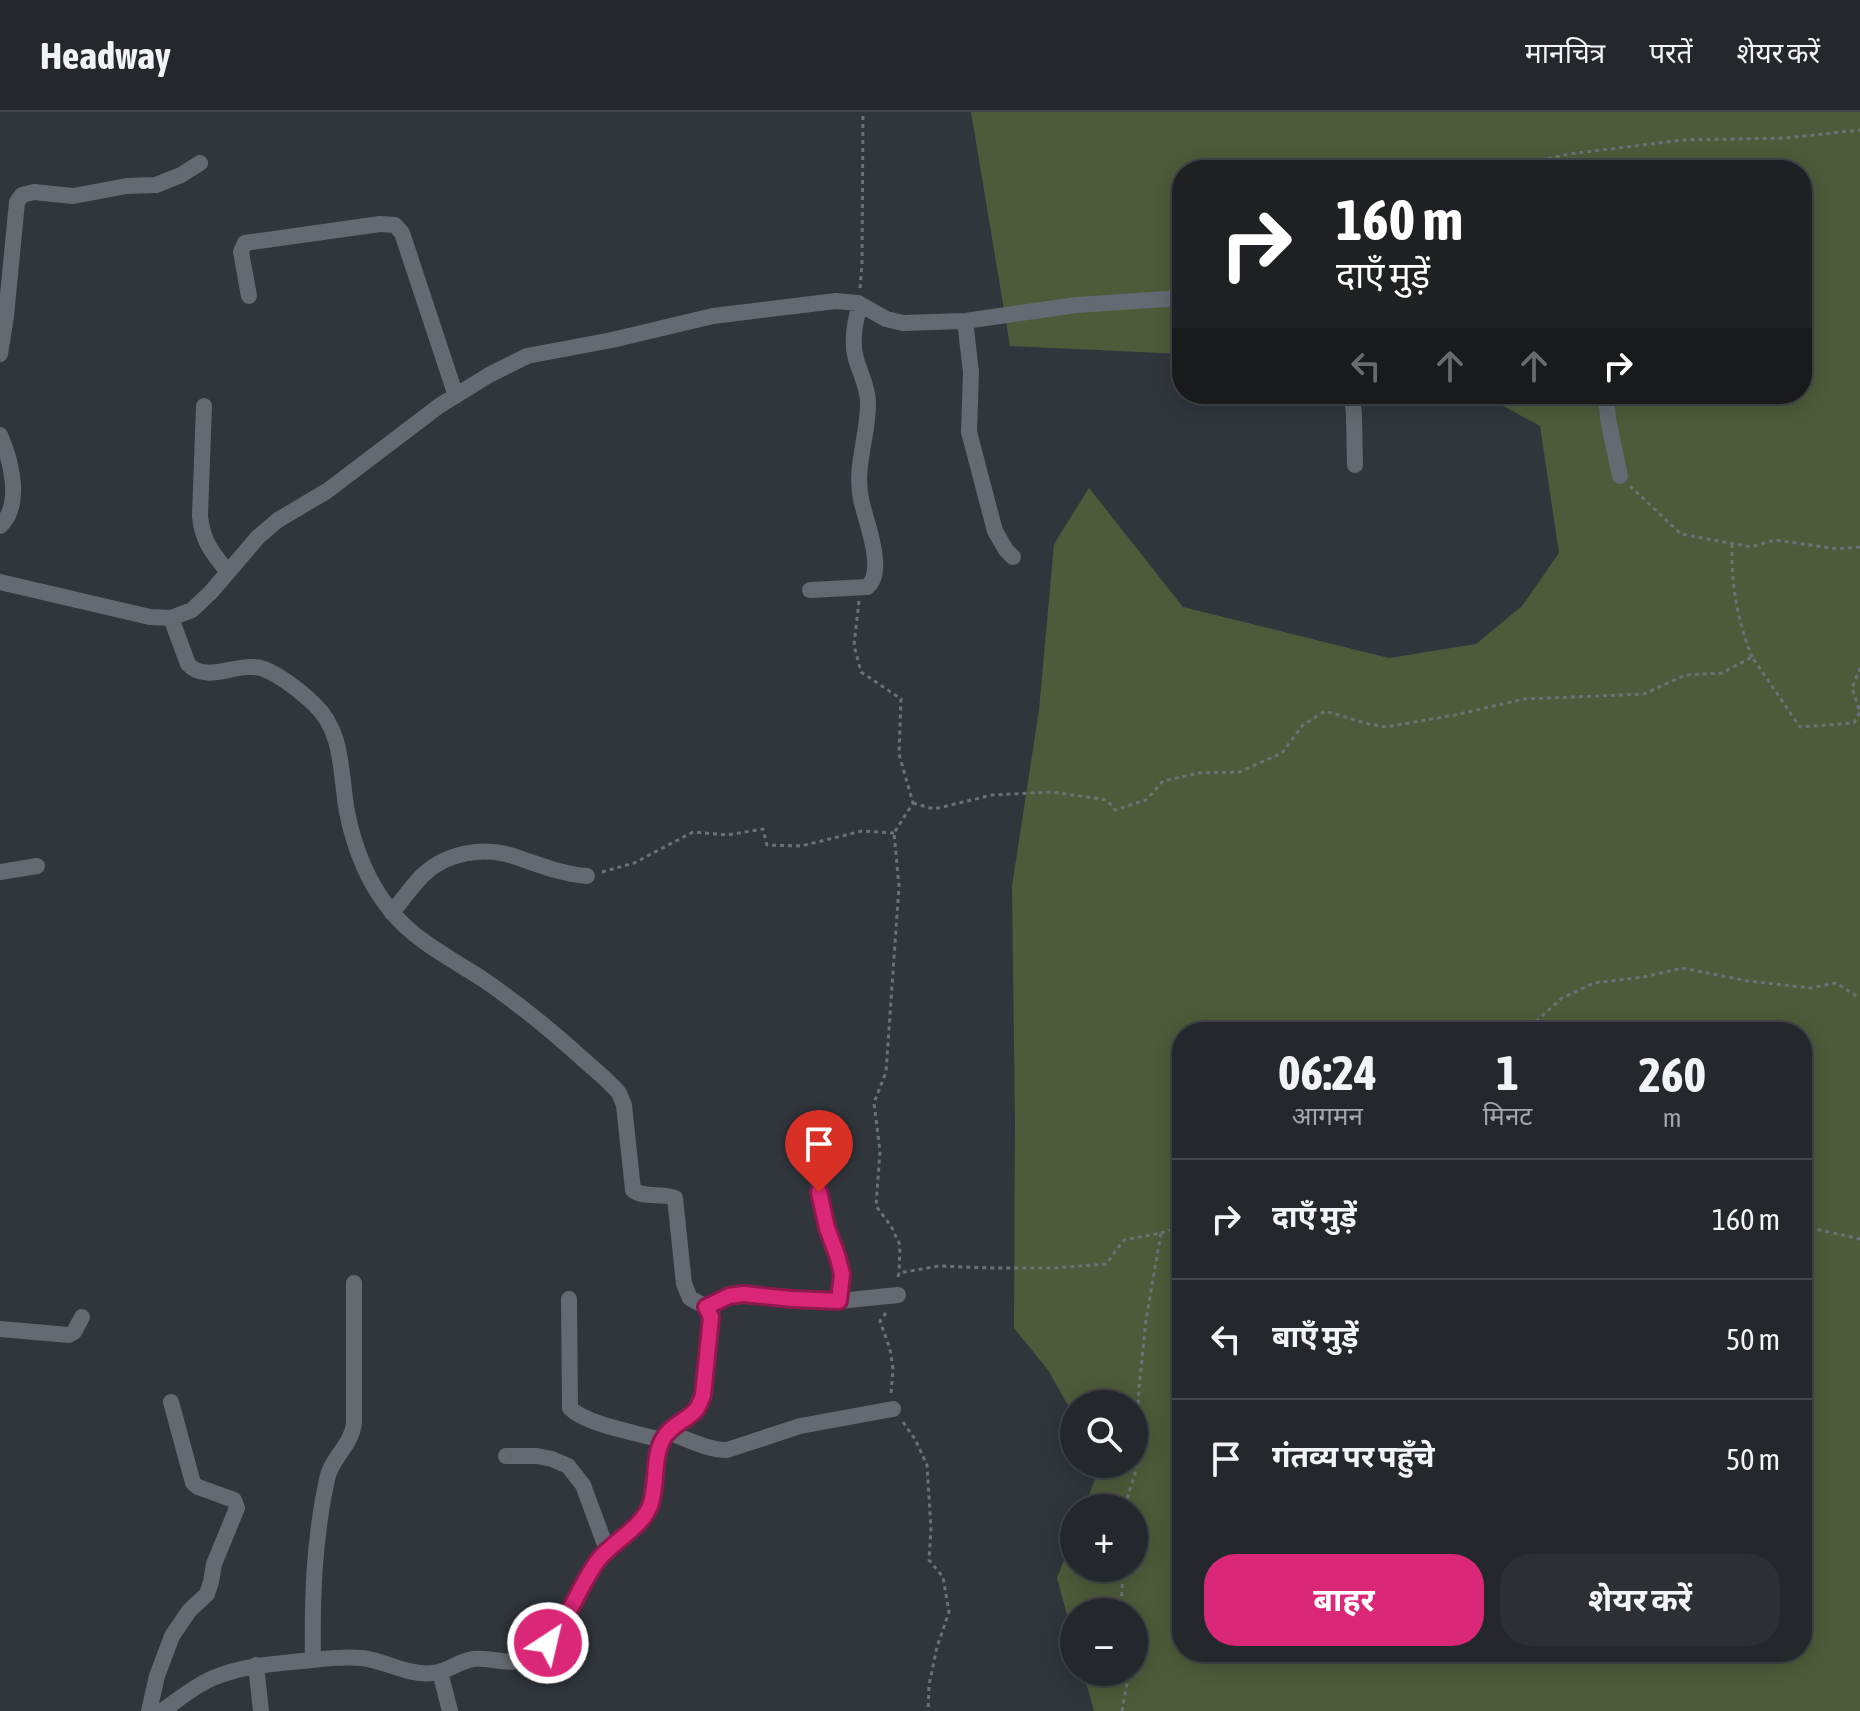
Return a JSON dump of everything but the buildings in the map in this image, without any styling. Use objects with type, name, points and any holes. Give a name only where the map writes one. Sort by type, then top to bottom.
[{"type":"street","points":[[0,354],[17,202],[22,195],[34,192],[73,196],[127,186],[156,185],[200,163]]},
{"type":"street","points":[[249,296],[241,252],[245,243],[380,224],[395,225],[402,233],[456,396]]},
{"type":"street","points":[[0,582],[150,617],[180,616],[203,601],[258,537],[278,520],[327,491],[456,396],[498,369],[527,356],[713,316],[836,301],[859,304],[895,322],[965,321],[1076,305],[1172,299]]},
{"type":"street","points":[[810,590],[860,588],[871,585],[875,575],[876,566],[859,484],[868,404],[867,389],[855,357],[855,322],[859,304]]},
{"type":"street","points":[[965,321],[971,372],[969,432],[991,519],[999,541],[1013,557]]},
{"type":"street","points":[[1353,404],[1355,465]]},
{"type":"street","points":[[1607,404],[1620,476]]},
{"type":"street","points":[[204,406],[201,530],[207,544],[228,572]]},
{"type":"street","points":[[0,435],[11,467],[12,505],[11,514],[0,526]]},
{"type":"street","points":[[162,1711],[211,1679],[256,1665],[344,1657],[365,1658],[426,1673],[440,1672],[464,1661],[521,1661],[538,1652],[559,1630],[607,1550],[639,1522],[650,1505],[658,1455],[665,1436],[695,1411],[703,1395],[711,1317],[706,1307],[690,1298],[684,1284],[675,1198],[642,1195],[633,1190],[624,1105],[619,1093],[538,1020],[421,939],[392,913],[367,873],[355,845],[347,813],[339,747],[327,719],[314,704],[263,669],[242,667],[209,673],[191,668],[171,618]]},
{"type":"street","points":[[392,913],[423,875],[445,860],[464,853],[511,855],[566,875],[587,876]]},
{"type":"street","points":[[0,872],[37,866]]},
{"type":"street","points":[[819,1192],[842,1274],[839,1301]]},
{"type":"street","points":[[313,1660],[316,1541],[328,1475],[349,1441],[354,1424],[354,1283]]},
{"type":"street","points":[[706,1307],[729,1296],[743,1294],[839,1301],[898,1295]]},
{"type":"street","points":[[569,1299],[570,1408],[576,1414],[597,1422],[727,1450],[800,1426],[893,1409]]},
{"type":"street","points":[[0,1329],[69,1335],[82,1317]]},
{"type":"street","points":[[149,1711],[157,1676],[172,1636],[180,1622],[210,1589],[214,1564],[237,1508],[234,1500],[193,1483],[171,1402]]},
{"type":"street","points":[[506,1456],[537,1456],[568,1466],[583,1485],[607,1550]]},
{"type":"street","points":[[256,1665],[261,1711]]},
{"type":"street","points":[[440,1672],[450,1711]]},
{"type":"path","points":[[859,304],[863,112]]},
{"type":"path","points":[[1541,160],[1682,140],[1786,138],[1860,130]]},
{"type":"path","points":[[1620,476],[1681,534],[1751,547],[1775,540],[1838,549],[1860,547]]},
{"type":"path","points":[[1732,543],[1731,576],[1743,635],[1752,657],[1800,727],[1854,723],[1860,712],[1852,688],[1860,668]]},
{"type":"path","points":[[860,588],[854,645],[861,672],[901,699],[899,754],[913,803],[894,833],[899,886],[886,1072],[874,1103],[880,1151],[876,1206],[900,1245],[898,1295],[880,1321],[893,1369],[890,1388],[893,1409],[915,1439],[927,1465],[931,1528],[929,1560],[943,1577],[949,1612],[937,1647],[929,1685],[928,1711]]},
{"type":"path","points":[[913,803],[934,809],[992,795],[1052,792],[1107,800],[1115,810],[1146,800],[1163,781],[1199,773],[1239,772],[1282,753],[1302,726],[1325,711],[1386,727],[1524,699],[1644,694],[1685,675],[1722,673],[1752,657]]},
{"type":"path","points":[[587,876],[634,863],[693,832],[727,835],[763,829],[767,845],[801,846],[862,831],[894,833]]},
{"type":"path","points":[[1535,1022],[1562,998],[1594,983],[1644,977],[1682,968],[1748,981],[1811,988],[1836,983],[1860,998]]},
{"type":"path","points":[[1812,1228],[1860,1239]]},
{"type":"path","points":[[899,1273],[939,1266],[1054,1268],[1106,1264],[1124,1240],[1172,1230]]},
{"type":"path","points":[[1129,1494],[1135,1474],[1146,1320],[1161,1233]]},
{"type":"path","points":[[1122,1711],[1126,1686]]},
{"type":"green space","points":[[971,112],[1860,112],[1860,1711],[1094,1711],[1087,1686],[1148,1686],[1148,1598],[1062,1598],[1057,1578],[1060,1570],[1060,1582],[1148,1582],[1148,1494],[1089,1494],[1096,1478],[1148,1478],[1148,1390],[1060,1391],[1048,1370],[1014,1328],[1012,886],[1039,710],[1054,544],[1089,488],[1183,607],[1389,658],[1476,644],[1522,606],[1559,553],[1540,426],[1499,404],[1812,404],[1812,160],[1172,160],[1172,354],[1010,346]]},
{"type":"route","points":[[548,1643],[559,1630],[597,1561],[646,1513],[662,1440],[699,1406],[703,1395],[711,1317],[706,1307],[729,1296],[743,1294],[839,1301],[842,1274],[819,1192]]}]
